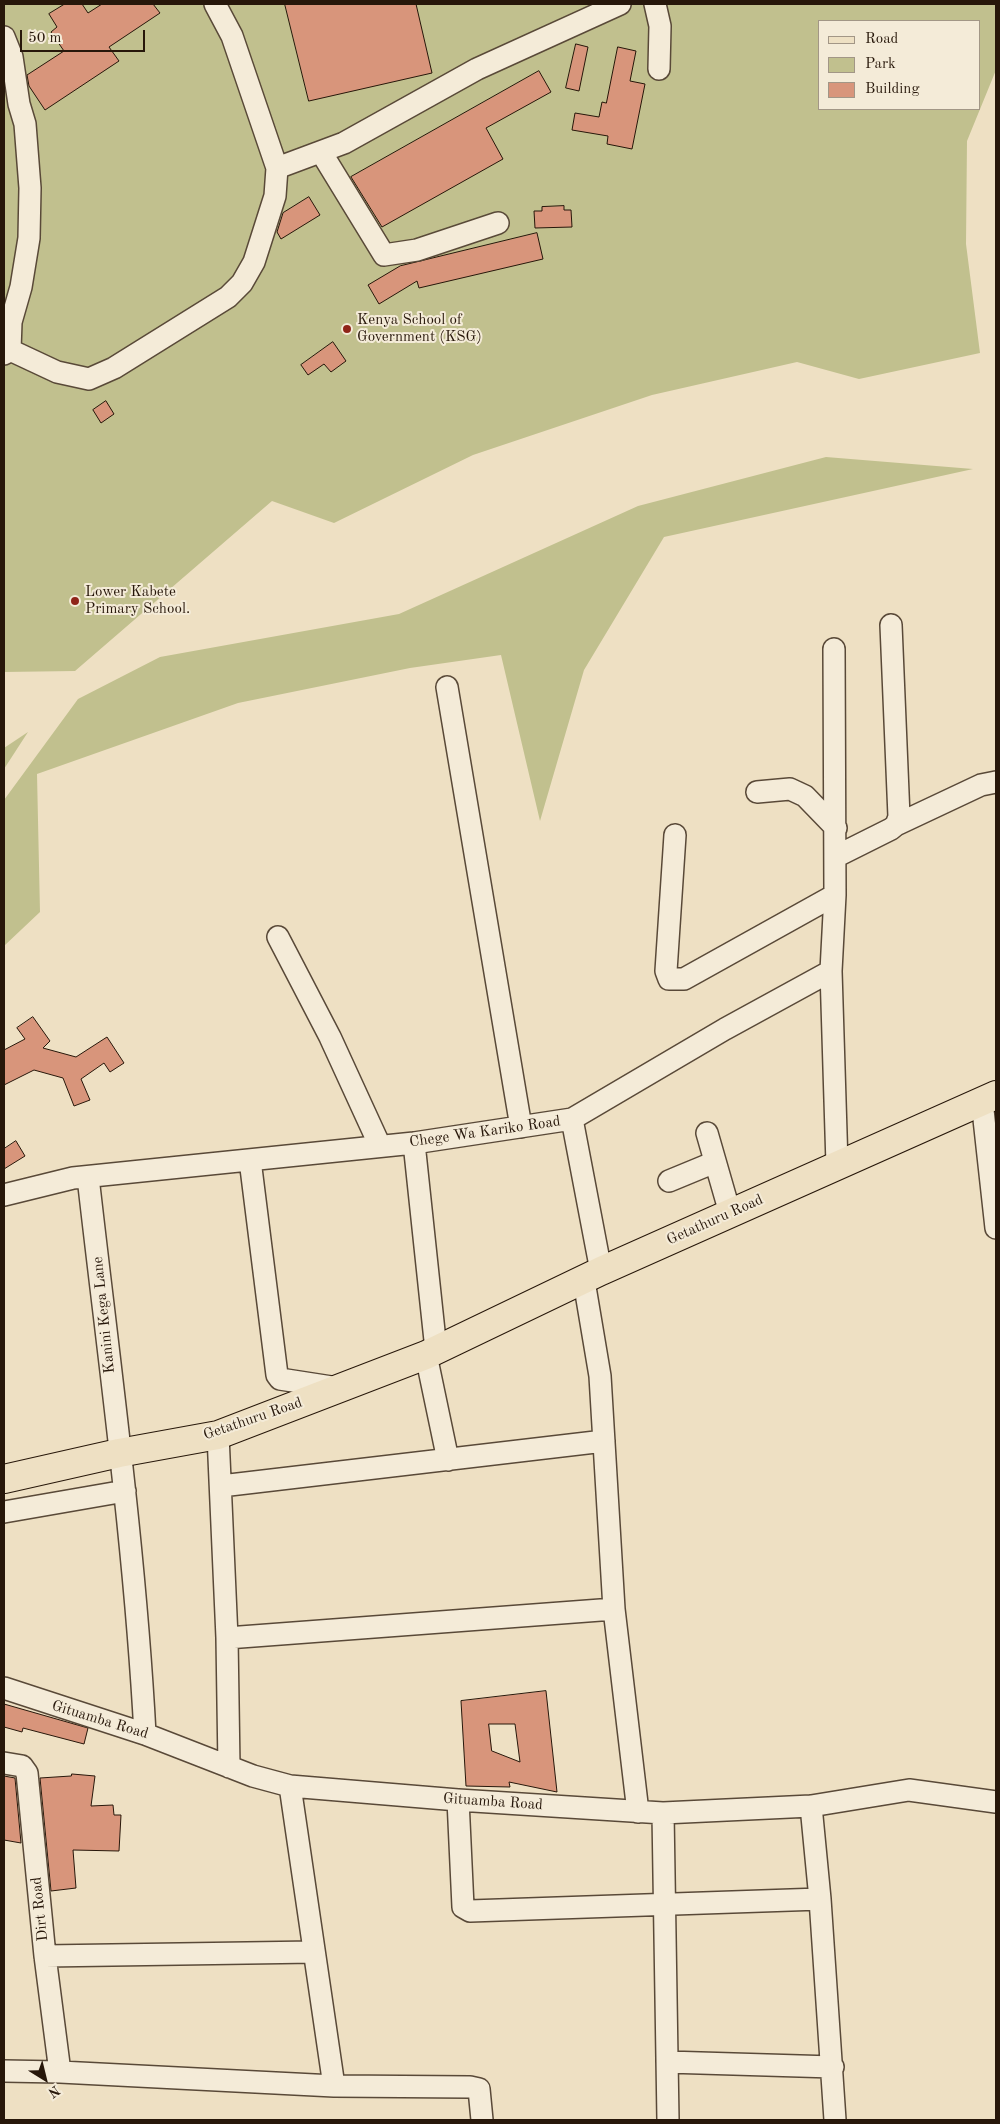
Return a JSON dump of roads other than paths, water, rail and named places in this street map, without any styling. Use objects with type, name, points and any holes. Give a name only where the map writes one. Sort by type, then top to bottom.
[{"type":"main road","name":"Getathuru Road","points":[[4,1479],[119,1453],[218,1435],[431,1352],[730,1213],[989,1098]]},
{"type":"street","points":[[4,37],[12,58],[19,104],[25,124],[30,188],[29,238],[21,287],[11,322],[7,352],[57,372],[89,379],[114,368],[228,298],[242,283],[254,262],[275,196],[277,168],[232,36],[215,4]]},
{"type":"street","points":[[277,168],[344,143],[485,65],[620,4]]},
{"type":"street","points":[[654,4],[660,26],[659,69]]},
{"type":"street","points":[[321,152],[384,255],[417,250],[498,223]]},
{"type":"street","points":[[891,625],[899,817],[896,825]]},
{"type":"street","points":[[834,649],[836,828],[831,971],[837,1165]]},
{"type":"street","points":[[447,688],[521,1127]]},
{"type":"street","points":[[835,857],[896,825],[981,785],[996,782]]},
{"type":"street","points":[[757,792],[790,789],[805,796],[836,828]]},
{"type":"street","points":[[675,835],[666,971],[669,979],[684,979],[835,895]]},
{"type":"street","points":[[278,937],[330,1037],[380,1146]]},
{"type":"street","name":"Chege Wa Kariko Road","points":[[4,1194],[88,1177],[414,1143],[572,1120],[725,1029],[831,971]]},
{"type":"street","points":[[989,1098],[996,1228]]},
{"type":"street","points":[[572,1120],[593,1276],[614,1609],[638,1812]]},
{"type":"street","points":[[707,1133],[730,1213]]},
{"type":"street","points":[[414,1143],[431,1352],[448,1460]]},
{"type":"street","points":[[250,1160],[277,1375],[280,1379],[338,1388]]},
{"type":"street","points":[[669,1181],[715,1162]]},
{"type":"street","name":"Kanini Kega Lane","points":[[88,1177],[119,1453],[125,1491],[141,1652],[146,1734]]},
{"type":"street","points":[[218,1435],[227,1638],[229,1767]]},
{"type":"street","points":[[221,1486],[604,1441]]},
{"type":"street","points":[[4,1512],[125,1491]]},
{"type":"street","points":[[227,1638],[614,1609]]},
{"type":"street","name":"Gituamba Road","points":[[4,1688],[146,1734],[229,1767],[290,1786],[458,1800],[663,1813],[811,1806],[909,1790],[996,1802]]},
{"type":"street","name":"Dirt Road","points":[[4,1763],[22,1766],[27,1773],[45,1956],[60,2072]]},
{"type":"street","points":[[290,1786],[334,2086]]},
{"type":"street","points":[[458,1800],[463,1907],[470,1911],[665,1902],[820,1899]]},
{"type":"street","points":[[811,1806],[820,1899],[834,2120]]},
{"type":"street","points":[[663,1813],[668,2120]]},
{"type":"street","points":[[45,1956],[314,1952]]},
{"type":"street","points":[[667,2062],[832,2068]]},
{"type":"street","points":[[4,2071],[60,2072],[334,2086],[470,2087],[479,2089],[482,2120]]},
{"type":"place","name":"Kenya School of Government (KSG)","points":[[347,329]]},
{"type":"place","name":"Lower Kabete Primary School.","points":[[75,601]]}]
